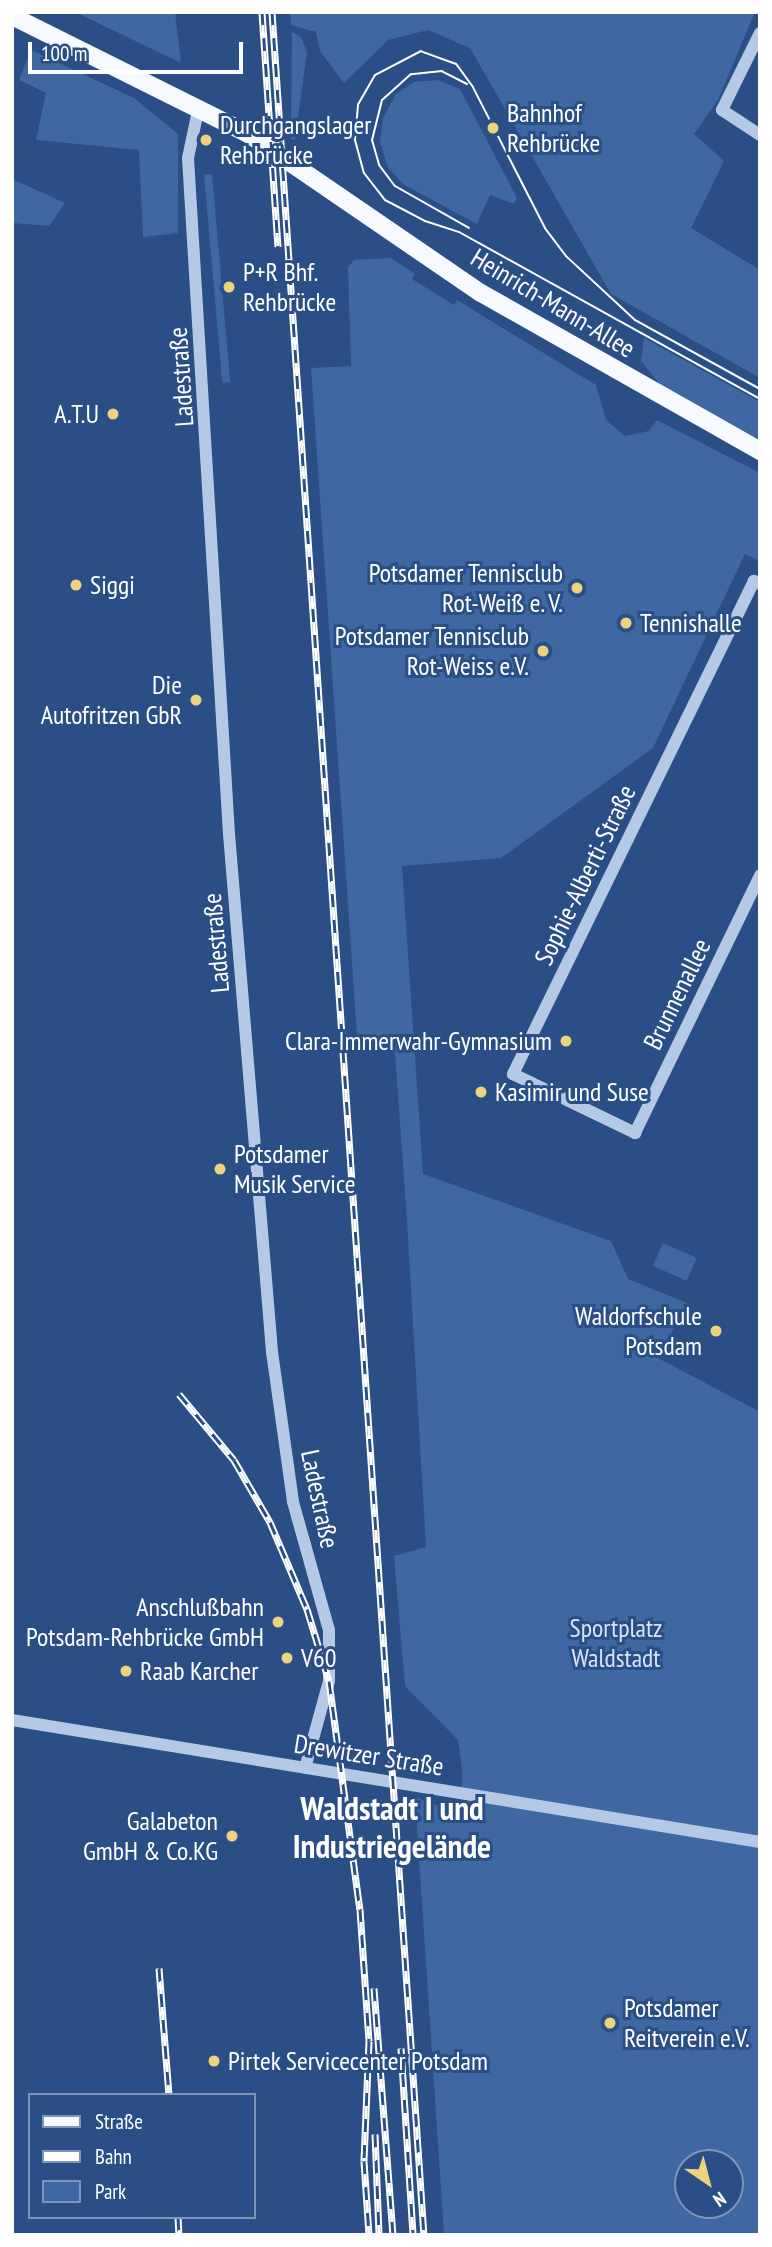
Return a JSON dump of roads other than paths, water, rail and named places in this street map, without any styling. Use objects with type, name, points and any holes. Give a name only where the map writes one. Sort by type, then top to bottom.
[{"type":"main road","name":"Heinrich-Mann-Allee","points":[[12,16],[199,106],[247,133],[329,186],[481,293],[760,451]]},
{"type":"street","points":[[760,33],[722,110],[760,135]]},
{"type":"street","name":"Ladestraße","points":[[199,106],[188,158],[229,834],[272,1352],[293,1502],[329,1630],[329,1681],[305,1768]]},
{"type":"street","name":"Sophie-Alberti-Straße","points":[[635,1133],[513,1074],[754,581],[760,584]]},
{"type":"street","name":"Brunnenallee","points":[[635,1133],[760,875]]},
{"type":"street","name":"Drewitzer Straße","points":[[12,1720],[760,1842]]},
{"type":"tram line","points":[[760,389],[635,320],[566,256],[545,228],[473,87],[456,64],[421,51],[375,75],[358,105],[355,140],[364,173],[385,200],[425,221],[459,232],[760,399]]},
{"type":"tram line","points":[[467,84],[442,71],[411,74],[382,100],[372,140],[379,165],[395,186],[469,228]]},
{"type":"railway","points":[[262,12],[278,246]]},
{"type":"railway","points":[[272,12],[424,2235]]},
{"type":"railway","points":[[179,1394],[234,1460],[270,1522],[307,1609],[329,1681],[360,1909],[369,2041],[364,2161],[369,2235]]},
{"type":"railway","points":[[159,1968],[169,2093]]},
{"type":"railway","points":[[374,1988],[393,2235]]},
{"type":"railway","points":[[401,2048],[413,2235]]},
{"type":"railway","points":[[375,2134],[379,2235]]},
{"type":"railway","points":[[178,2219],[179,2235]]},
{"type":"place","name":"Bahnhof Rehbrücke","points":[[493,128]]},
{"type":"place","name":"Durchgangslager Rehbrücke","points":[[206,140]]},
{"type":"place","name":"P+R Bhf. Rehbrücke","points":[[229,287]]},
{"type":"place","name":"A.T.U","points":[[113,414]]},
{"type":"place","name":"Siggi","points":[[76,585]]},
{"type":"place","name":"Potsdamer Tennisclub Rot-Weiß e. V.","points":[[577,588]]},
{"type":"place","name":"Tennishalle","points":[[626,623]]},
{"type":"place","name":"Potsdamer Tennisclub Rot-Weiss e.V.","points":[[543,651]]},
{"type":"place","name":"Die Autofritzen GbR","points":[[196,700]]},
{"type":"place","name":"Clara-Immerwahr-Gymnasium","points":[[566,1041]]},
{"type":"place","name":"Kasimir und Suse","points":[[481,1092]]},
{"type":"place","name":"Potsdamer Musik Service","points":[[220,1169]]},
{"type":"place","name":"Waldorfschule Potsdam","points":[[716,1331]]},
{"type":"place","name":"Anschlußbahn Potsdam-Rehbrücke GmbH","points":[[278,1622]]},
{"type":"place","name":"V60","points":[[287,1658]]},
{"type":"place","name":"Raab Karcher","points":[[126,1671]]},
{"type":"place","name":"Galabeton GmbH & Co.KG","points":[[232,1836]]},
{"type":"place","name":"Potsdamer Reitverein e.V.","points":[[610,2023]]},
{"type":"place","name":"Pirtek Servicecenter Potsdam","points":[[214,2061]]},
{"type":"district","name":"Waldstadt I und Industriegelände","points":[[392,1827]]},
{"type":"park label","name":"Sportplatz Waldstadt","points":[[616,1643]]}]
